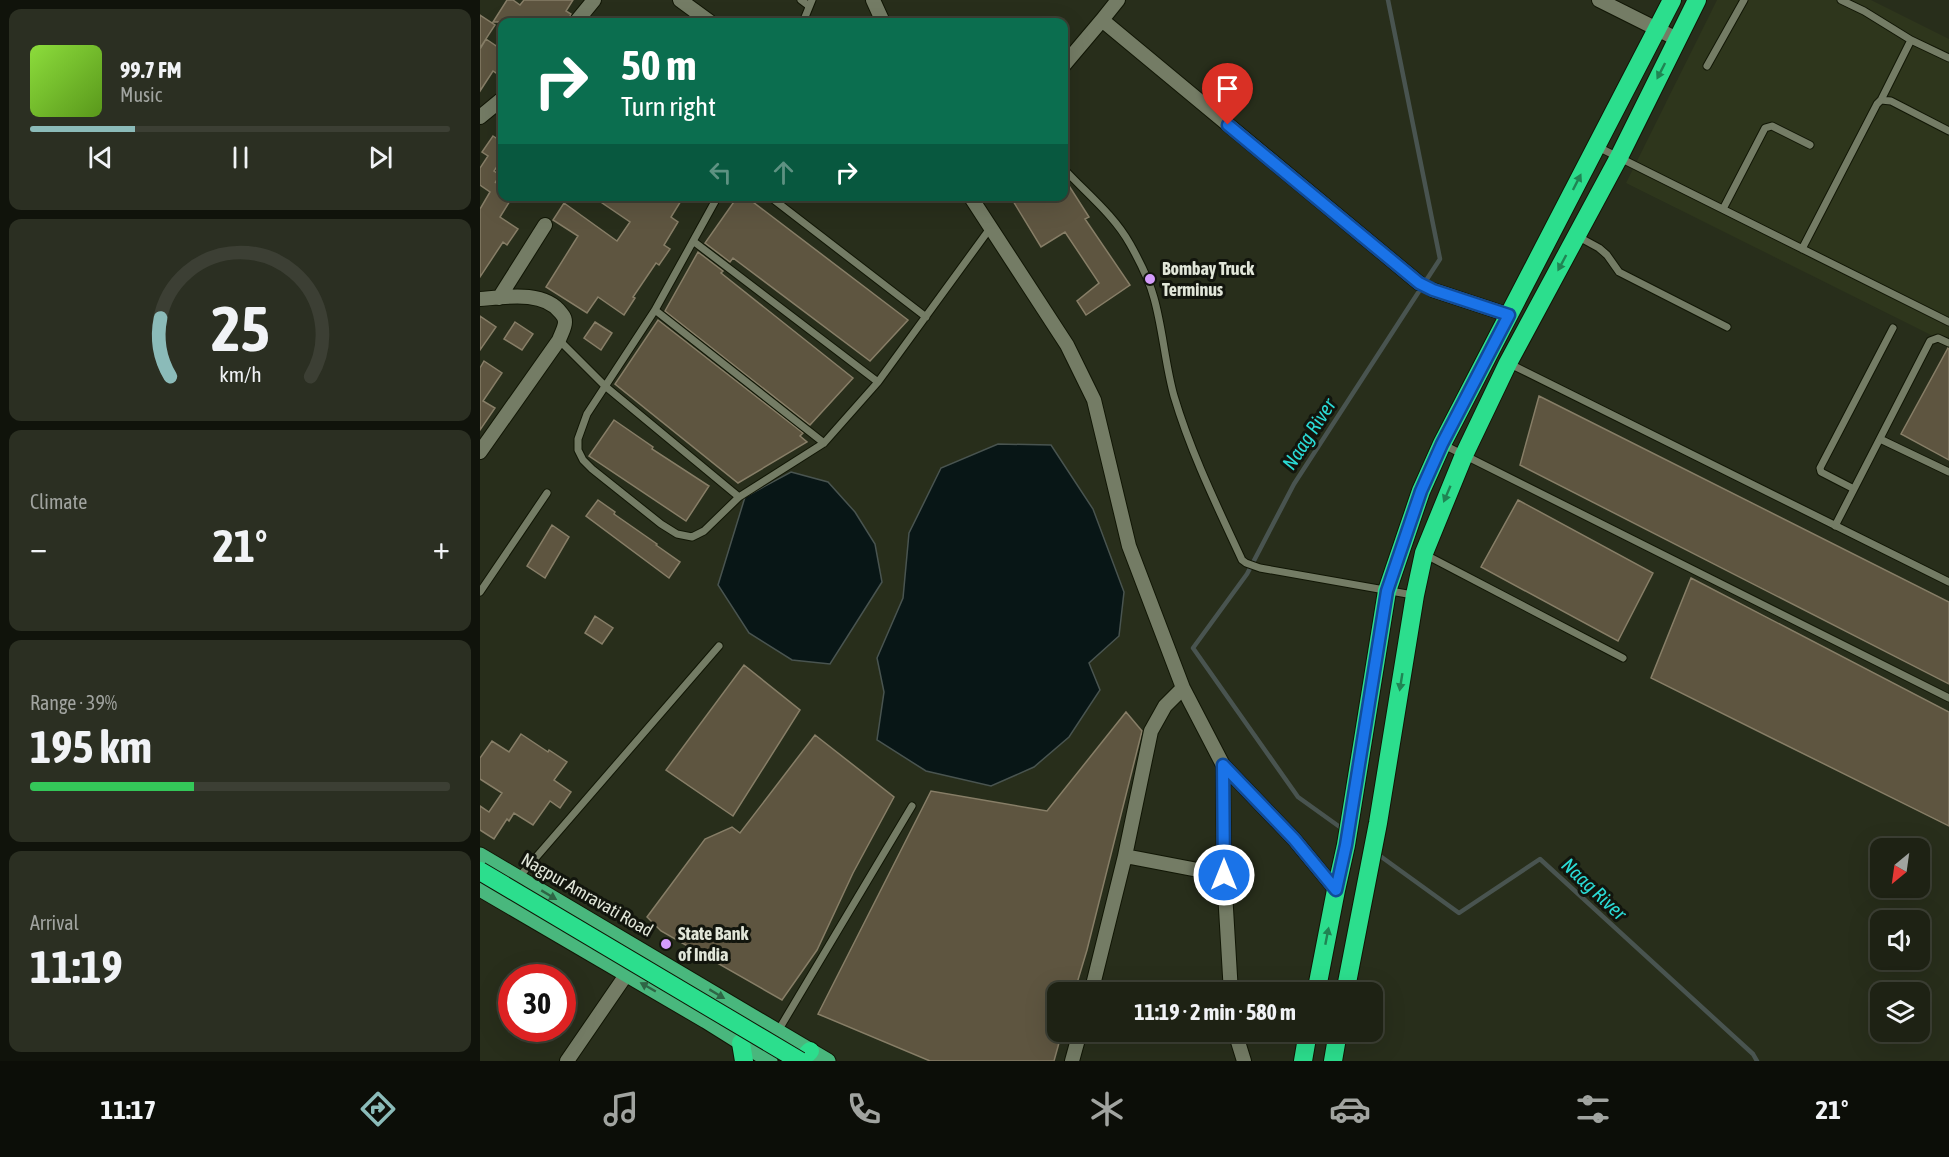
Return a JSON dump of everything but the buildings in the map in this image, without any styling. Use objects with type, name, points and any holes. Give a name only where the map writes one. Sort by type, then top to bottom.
[{"type":"highway","points":[[1318,982],[1350,825],[1387,591],[1421,491],[1442,444],[1672,0]]},
{"type":"highway","points":[[1347,982],[1371,860],[1415,595],[1424,554],[1464,455],[1508,363],[1618,157],[1697,0]]},
{"type":"highway","points":[[480,871],[803,1058]]},
{"type":"highway","points":[[1303,1061],[1306,1042]]},
{"type":"highway","points":[[1333,1061],[1336,1042]]},
{"type":"main road","name":"Nagpur Amravati Road","points":[[480,855],[778,1031],[803,1058],[828,1061]]},
{"type":"main road","points":[[480,890],[626,975],[742,1052],[770,1061]]},
{"type":"street","points":[[579,18],[594,0]]},
{"type":"street","points":[[680,0],[705,18]]},
{"type":"street","points":[[873,0],[881,18]]},
{"type":"street","points":[[1068,60],[1118,0]]},
{"type":"street","points":[[1599,0],[1677,39]]},
{"type":"street","points":[[1102,20],[1419,283]]},
{"type":"street","points":[[480,117],[498,102]]},
{"type":"street","points":[[973,201],[1067,345],[1094,400],[1129,546],[1183,688],[1223,765],[1294,839],[1336,890]]},
{"type":"street","points":[[500,298],[545,225]]},
{"type":"street","points":[[1433,290],[1509,315]]},
{"type":"street","points":[[480,299],[546,300],[557,308],[565,324],[559,340],[480,452]]},
{"type":"street","points":[[1094,982],[1125,856],[1151,731],[1165,706],[1183,688]]},
{"type":"street","points":[[1223,765],[1224,875],[1230,982]]},
{"type":"street","points":[[1125,856],[1224,875]]},
{"type":"street","points":[[567,1061],[626,975]]},
{"type":"street","points":[[1072,1061],[1077,1042]]},
{"type":"street","points":[[1238,1042],[1244,1061]]},
{"type":"lane","points":[[801,0],[811,3],[804,18]]},
{"type":"lane","points":[[1707,66],[1744,0]]},
{"type":"lane","points":[[1841,0],[1864,11],[1911,40],[1949,58]]},
{"type":"lane","points":[[1802,249],[1911,40]]},
{"type":"lane","points":[[1881,100],[1891,101],[1949,130]]},
{"type":"lane","points":[[1723,209],[1765,128],[1772,126],[1810,145]]},
{"type":"lane","points":[[1596,146],[1949,322]]},
{"type":"lane","points":[[1068,173],[1111,217],[1139,260],[1154,296],[1173,392],[1185,432],[1242,560],[1256,567],[1415,595]]},
{"type":"lane","points":[[715,201],[655,310],[587,414],[578,439],[578,450],[583,460],[592,469],[661,524],[677,534],[692,537],[704,531],[739,497],[824,443],[878,382],[991,227]]},
{"type":"lane","points":[[775,201],[926,317]]},
{"type":"lane","points":[[1576,236],[1599,248],[1619,272],[1726,327]]},
{"type":"lane","points":[[693,241],[878,382]]},
{"type":"lane","points":[[1419,283],[1433,290]]},
{"type":"lane","points":[[655,310],[824,443]]},
{"type":"lane","points":[[1854,489],[1821,472],[1820,468],[1893,328]]},
{"type":"lane","points":[[1835,526],[1930,341],[1938,338],[1949,343]]},
{"type":"lane","points":[[559,340],[605,386],[739,497]]},
{"type":"lane","points":[[1508,363],[1949,582]]},
{"type":"lane","points":[[1880,439],[1949,472]]},
{"type":"lane","points":[[1442,444],[1949,698]]},
{"type":"lane","points":[[480,592],[548,493]]},
{"type":"lane","points":[[1424,554],[1623,658]]},
{"type":"lane","points":[[519,877],[719,645]]},
{"type":"lane","points":[[778,1031],[912,806]]},
{"type":"shaded area","points":[[1717,0],[1871,0],[1949,39],[1949,344],[1626,183]]},
{"type":"shaded area","points":[[998,444],[1051,445],[1093,509],[1124,592],[1119,636],[1089,663],[1100,690],[1069,737],[1034,767],[991,786],[926,771],[877,740],[884,692],[877,658],[903,598],[909,533],[941,468]]},
{"type":"shaded area","points":[[791,472],[828,482],[855,512],[875,544],[882,582],[830,664],[792,660],[749,633],[718,585],[745,497]]},
{"type":"waterway","name":"Naag River","points":[[1344,830],[1298,797],[1193,648],[1247,574],[1294,484],[1440,259],[1388,0]]},
{"type":"waterway","name":"Naag River","points":[[1376,853],[1459,913],[1540,859],[1753,1054],[1757,1061]]},
{"type":"place","name":"Bombay Truck Terminus","points":[[1150,279]]},
{"type":"place","name":"State Bank of India","points":[[666,944]]},
{"type":"route","points":[[1224,875],[1223,765],[1294,839],[1336,890],[1346,845],[1387,591],[1421,491],[1442,444],[1509,315],[1433,290],[1419,283],[1228,125]]}]
